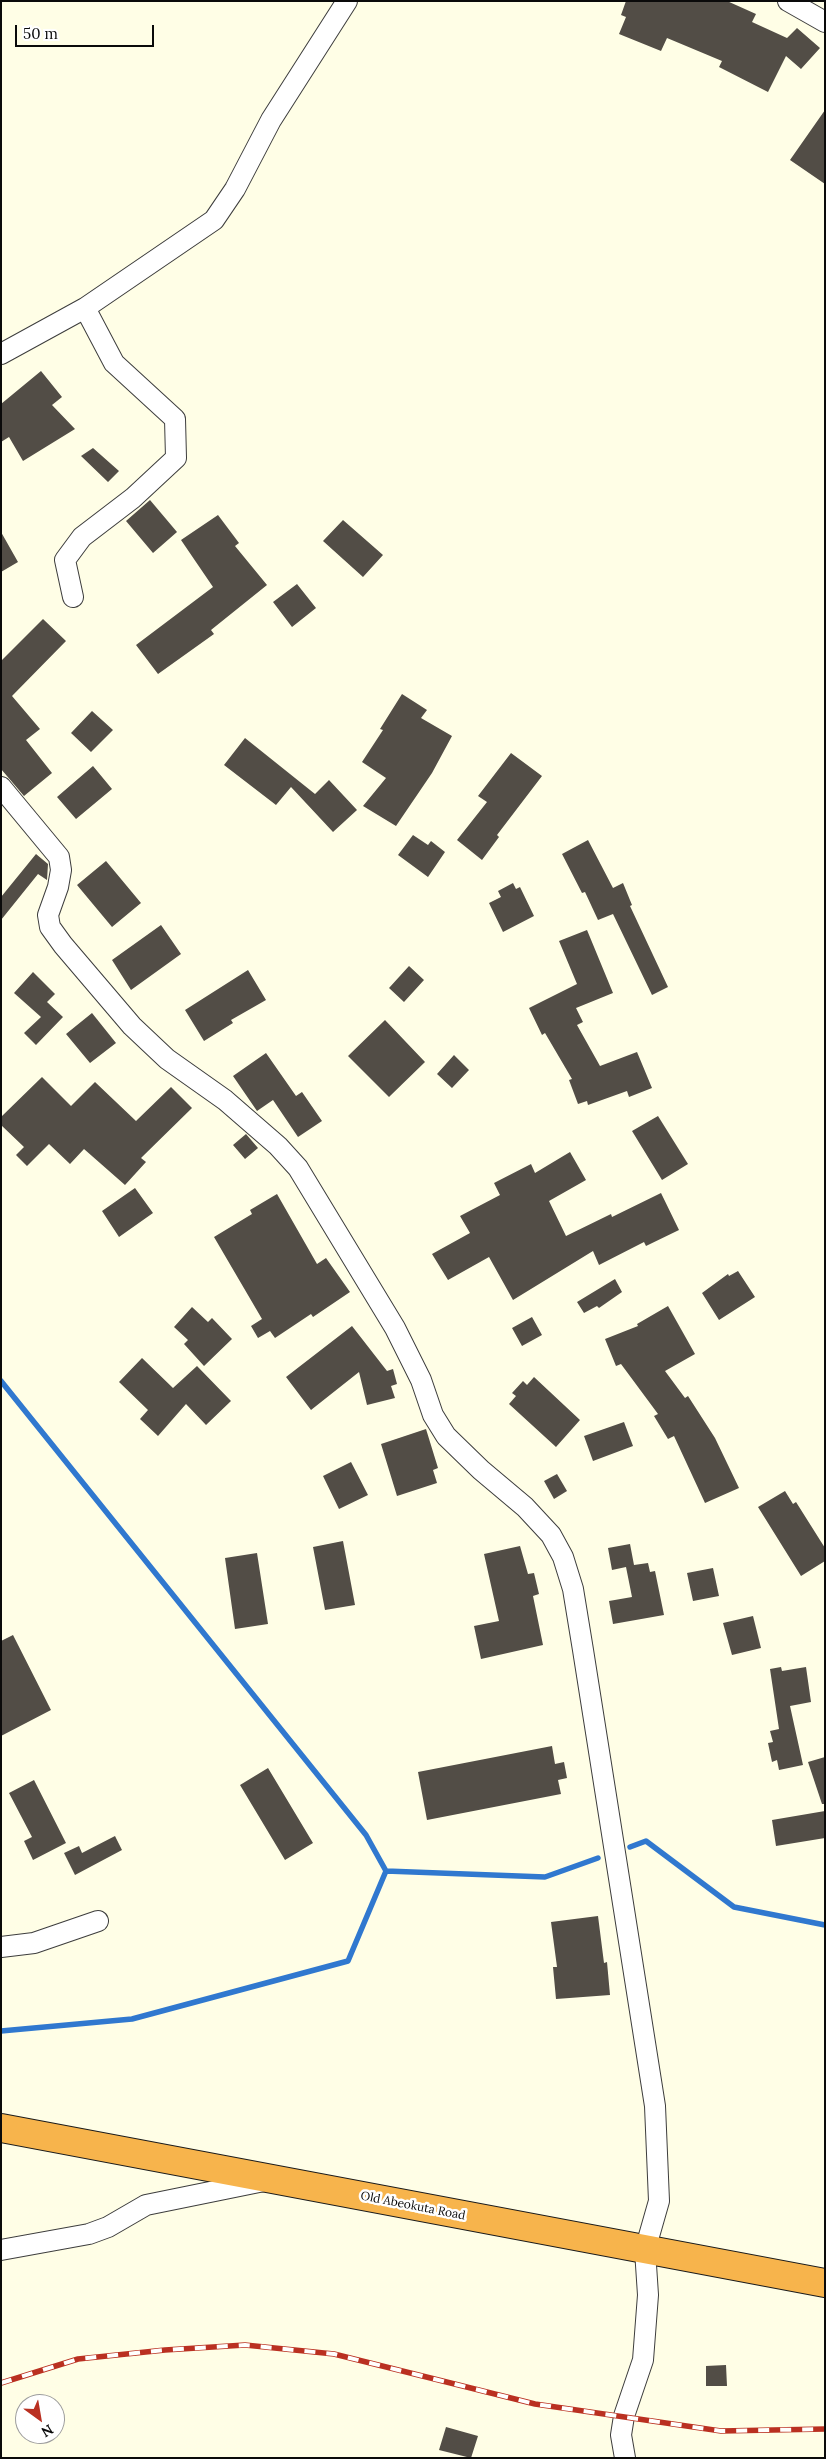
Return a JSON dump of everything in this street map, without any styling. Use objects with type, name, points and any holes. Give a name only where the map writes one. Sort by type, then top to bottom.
[{"type":"highway","name":"Old Abeokuta Road","points":[[1,2128],[825,2283]]},
{"type":"street","points":[[1,354],[84,308],[214,220],[235,189],[272,120],[347,1]]},
{"type":"street","points":[[788,1],[825,22]]},
{"type":"street","points":[[73,596],[65,560],[82,536],[133,498],[176,458],[175,419],[114,363],[84,308]]},
{"type":"street","points":[[1,787],[59,857],[61,870],[58,886],[48,914],[50,927],[132,1026],[167,1059],[225,1100],[278,1146],[298,1168],[395,1328],[421,1380],[434,1415],[446,1436],[480,1470],[525,1507],[551,1535],[563,1557],[573,1589],[655,2106],[659,2201],[645,2250],[648,2294],[644,2360],[624,2416],[621,2435],[625,2458]]},
{"type":"street","points":[[1,1947],[34,1943],[98,1921]]},
{"type":"street","points":[[1,2250],[89,2234],[108,2227],[146,2205],[273,2179]]},
{"type":"building","points":[[626,1],[727,1],[756,14],[752,22],[787,38],[797,28],[820,48],[801,69],[786,56],[768,92],[719,67],[722,61],[667,38],[661,51],[619,34],[626,17],[621,15]]},
{"type":"building","points":[[825,110],[825,184],[790,160]]},
{"type":"building","points":[[41,371],[62,397],[52,405],[75,429],[23,461],[9,437],[1,442],[1,404]]},
{"type":"building","points":[[93,448],[119,471],[108,482],[81,456]]},
{"type":"building","points":[[150,500],[177,532],[153,553],[126,521]]},
{"type":"building","points":[[218,515],[239,543],[235,546],[267,585],[211,630],[214,634],[158,674],[136,645],[213,587],[181,540]]},
{"type":"building","points":[[343,520],[383,555],[363,577],[323,541]]},
{"type":"building","points":[[1,532],[18,562],[1,572]]},
{"type":"building","points":[[297,584],[316,608],[292,627],[273,602]]},
{"type":"building","points":[[43,619],[66,641],[12,696],[40,729],[26,740],[52,773],[24,796],[1,769],[1,661]]},
{"type":"building","points":[[402,694],[427,710],[421,718],[452,736],[432,773],[396,826],[363,806],[386,778],[362,762],[383,730],[380,729]]},
{"type":"building","points":[[92,711],[113,730],[91,752],[71,733]]},
{"type":"building","points":[[245,738],[315,794],[329,780],[357,810],[333,832],[291,787],[276,805],[224,765]]},
{"type":"building","points":[[511,753],[542,776],[497,835],[499,837],[482,860],[457,840],[487,802],[478,796]]},
{"type":"building","points":[[93,766],[112,789],[76,819],[57,797]]},
{"type":"building","points":[[413,835],[428,845],[431,841],[445,852],[428,877],[398,855]]},
{"type":"building","points":[[588,840],[613,888],[623,883],[632,905],[630,906],[668,987],[652,995],[613,914],[598,920],[585,892],[582,893],[562,854]]},
{"type":"building","points":[[36,854],[48,864],[47,880],[38,874],[1,920],[1,897]]},
{"type":"building","points":[[106,861],[141,903],[112,927],[77,885]]},
{"type":"building","points":[[513,883],[516,889],[520,887],[534,916],[503,932],[489,903],[501,897],[498,891]]},
{"type":"building","points":[[161,925],[181,954],[131,990],[112,960]]},
{"type":"building","points":[[587,930],[613,993],[576,1008],[583,1022],[577,1025],[600,1066],[637,1052],[652,1088],[629,1097],[627,1091],[588,1105],[587,1101],[578,1104],[569,1080],[572,1079],[545,1033],[542,1035],[529,1008],[577,984],[559,941]]},
{"type":"building","points":[[409,966],[424,980],[404,1002],[389,988]]},
{"type":"building","points":[[248,970],[266,1000],[231,1020],[233,1023],[204,1041],[185,1010]]},
{"type":"building","points":[[33,972],[55,994],[47,1002],[63,1017],[36,1045],[24,1033],[41,1017],[14,993]]},
{"type":"building","points":[[92,1013],[116,1043],[90,1063],[66,1034]]},
{"type":"building","points":[[385,1020],[425,1062],[389,1097],[348,1056]]},
{"type":"building","points":[[266,1053],[296,1096],[302,1092],[322,1121],[298,1137],[273,1100],[257,1111],[233,1076]]},
{"type":"building","points":[[454,1055],[469,1070],[452,1088],[437,1074]]},
{"type":"building","points":[[42,1077],[71,1106],[95,1082],[136,1121],[171,1087],[192,1108],[141,1158],[146,1162],[125,1185],[84,1149],[70,1164],[49,1144],[27,1166],[16,1155],[24,1147],[1,1125],[1,1117]]},
{"type":"building","points":[[658,1116],[688,1164],[662,1180],[632,1131]]},
{"type":"building","points":[[246,1134],[258,1148],[245,1159],[233,1145]]},
{"type":"building","points":[[570,1152],[586,1180],[549,1201],[566,1236],[611,1214],[612,1217],[661,1193],[679,1230],[646,1246],[644,1242],[599,1265],[593,1251],[513,1300],[489,1257],[448,1280],[432,1254],[470,1233],[460,1216],[500,1195],[494,1183],[531,1164],[535,1173]]},
{"type":"building","points":[[135,1188],[153,1213],[119,1237],[102,1211]]},
{"type":"building","points":[[277,1194],[317,1264],[326,1258],[350,1292],[313,1317],[311,1314],[275,1338],[270,1331],[258,1338],[251,1326],[262,1319],[214,1237],[252,1214],[250,1210]]},
{"type":"building","points":[[738,1271],[755,1297],[719,1320],[702,1293],[728,1274],[729,1276]]},
{"type":"building","points":[[615,1279],[622,1292],[599,1308],[597,1306],[584,1313],[577,1302]]},
{"type":"building","points":[[668,1306],[695,1354],[665,1371],[685,1398],[688,1396],[715,1438],[739,1488],[705,1503],[674,1436],[668,1439],[654,1416],[658,1414],[621,1364],[616,1366],[605,1339],[638,1326],[637,1324]]},
{"type":"building","points":[[192,1307],[208,1322],[212,1318],[232,1339],[204,1366],[184,1344],[188,1340],[174,1327]]},
{"type":"building","points":[[532,1317],[542,1335],[522,1346],[512,1328]]},
{"type":"building","points":[[352,1326],[387,1371],[393,1369],[397,1384],[391,1386],[395,1398],[367,1405],[359,1372],[311,1410],[286,1377]]},
{"type":"building","points":[[142,1358],[173,1388],[197,1366],[231,1401],[206,1425],[186,1404],[158,1436],[140,1419],[148,1410],[119,1382]]},
{"type":"building","points":[[534,1377],[580,1420],[556,1447],[509,1404],[516,1396],[512,1393],[523,1381],[527,1385]]},
{"type":"building","points":[[624,1422],[633,1446],[593,1461],[584,1436]]},
{"type":"building","points":[[426,1429],[438,1468],[433,1470],[437,1483],[397,1496],[381,1444]]},
{"type":"building","points":[[351,1462],[368,1495],[339,1509],[323,1476]]},
{"type":"building","points":[[557,1474],[567,1491],[554,1499],[544,1481]]},
{"type":"building","points":[[785,1491],[793,1504],[796,1502],[825,1548],[825,1561],[801,1576],[758,1507]]},
{"type":"building","points":[[343,1541],[355,1605],[325,1610],[313,1547]]},
{"type":"building","points":[[630,1544],[634,1565],[648,1563],[650,1572],[655,1571],[664,1615],[613,1624],[609,1601],[632,1597],[626,1567],[612,1570],[608,1548]]},
{"type":"building","points":[[520,1546],[528,1574],[534,1573],[539,1594],[533,1596],[543,1645],[481,1659],[474,1626],[499,1621],[484,1554]]},
{"type":"building","points":[[257,1553],[268,1624],[235,1629],[225,1558]]},
{"type":"building","points":[[713,1568],[719,1596],[693,1601],[687,1573]]},
{"type":"building","points":[[753,1616],[761,1648],[732,1655],[723,1623]]},
{"type":"building","points":[[13,1635],[51,1710],[1,1736],[1,1641]]},
{"type":"building","points":[[781,1667],[782,1671],[806,1667],[811,1702],[790,1706],[803,1765],[779,1770],[777,1760],[772,1762],[768,1743],[773,1742],[770,1731],[779,1729],[770,1669]]},
{"type":"building","points":[[552,1746],[555,1764],[564,1762],[567,1778],[558,1780],[561,1794],[427,1820],[418,1772]]},
{"type":"building","points":[[825,1757],[825,1804],[822,1804],[808,1762]]},
{"type":"building","points":[[268,1768],[313,1843],[285,1860],[240,1785]]},
{"type":"building","points":[[34,1780],[66,1843],[33,1860],[24,1841],[32,1837],[9,1793]]},
{"type":"building","points":[[825,1811],[825,1838],[776,1846],[772,1820]]},
{"type":"building","points":[[115,1836],[122,1850],[75,1875],[64,1853],[79,1846],[82,1853]]},
{"type":"building","points":[[598,1916],[604,1963],[607,1962],[610,1995],[556,1999],[553,1967],[557,1967],[551,1922]]},
{"type":"building","points":[[726,2365],[727,2386],[706,2386],[706,2366]]},
{"type":"building","points":[[446,2427],[478,2436],[471,2458],[439,2450]]},
{"type":"waterway","points":[[1,1381],[366,1835],[386,1871]]},
{"type":"waterway","points":[[630,1847],[646,1841],[734,1907],[825,1925]]},
{"type":"waterway","points":[[1,2031],[132,2019],[348,1961],[386,1871],[545,1877],[598,1858]]},
{"type":"railway","points":[[1,2383],[78,2359],[165,2350],[245,2345],[334,2354],[535,2404],[721,2431],[825,2429]]}]
